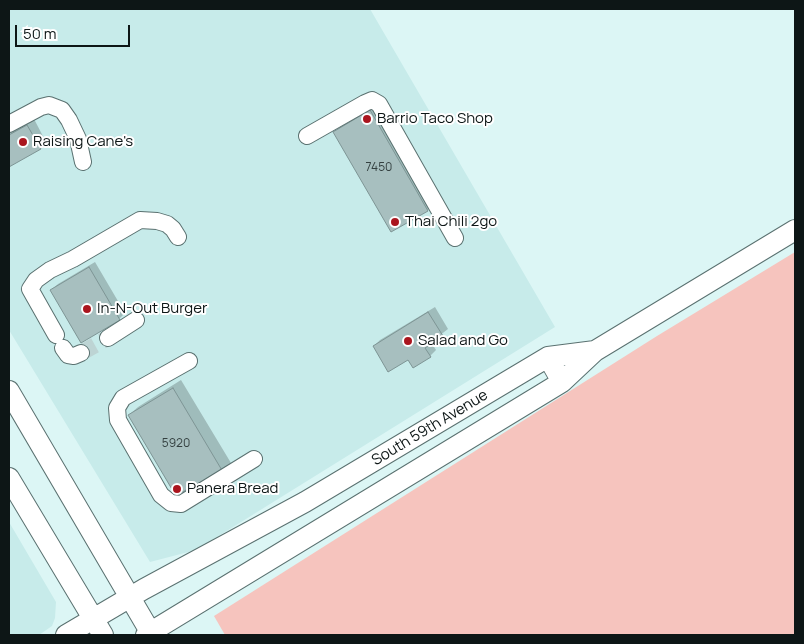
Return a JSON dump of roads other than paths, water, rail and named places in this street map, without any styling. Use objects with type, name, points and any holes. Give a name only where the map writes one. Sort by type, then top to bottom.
[{"type":"main road","name":"South 59th Avenue","points":[[66,635],[99,627],[130,597],[305,502],[548,357],[594,351],[795,230]]},
{"type":"main road","points":[[9,392],[150,634],[562,382],[594,351]]},
{"type":"main road","points":[[548,357],[562,382]]},
{"type":"main road","points":[[9,478],[99,627]]},
{"type":"lane","points":[[307,136],[365,102],[372,100],[379,104],[455,238]]},
{"type":"lane","points":[[9,124],[41,107],[49,105],[62,110],[78,140],[84,162]]},
{"type":"lane","points":[[81,353],[74,356],[68,355],[30,289],[36,280],[50,270],[73,259],[140,220],[157,221],[166,224],[173,229],[178,237]]},
{"type":"lane","points":[[108,338],[136,320]]},
{"type":"lane","points":[[189,361],[123,398],[117,408],[118,420],[161,495],[171,503],[181,504],[254,460]]},
{"type":"tunnel","points":[[81,353],[108,338]]},
{"type":"place","name":"Barrio Taco Shop","points":[[367,119]]},
{"type":"place","name":"Raising Cane's","points":[[23,142]]},
{"type":"place","name":"Thai Chili 2go","points":[[395,222]]},
{"type":"place","name":"In-N-Out Burger","points":[[87,309]]},
{"type":"place","name":"Salad and Go","points":[[408,341]]},
{"type":"place","name":"Panera Bread","points":[[177,489]]}]
